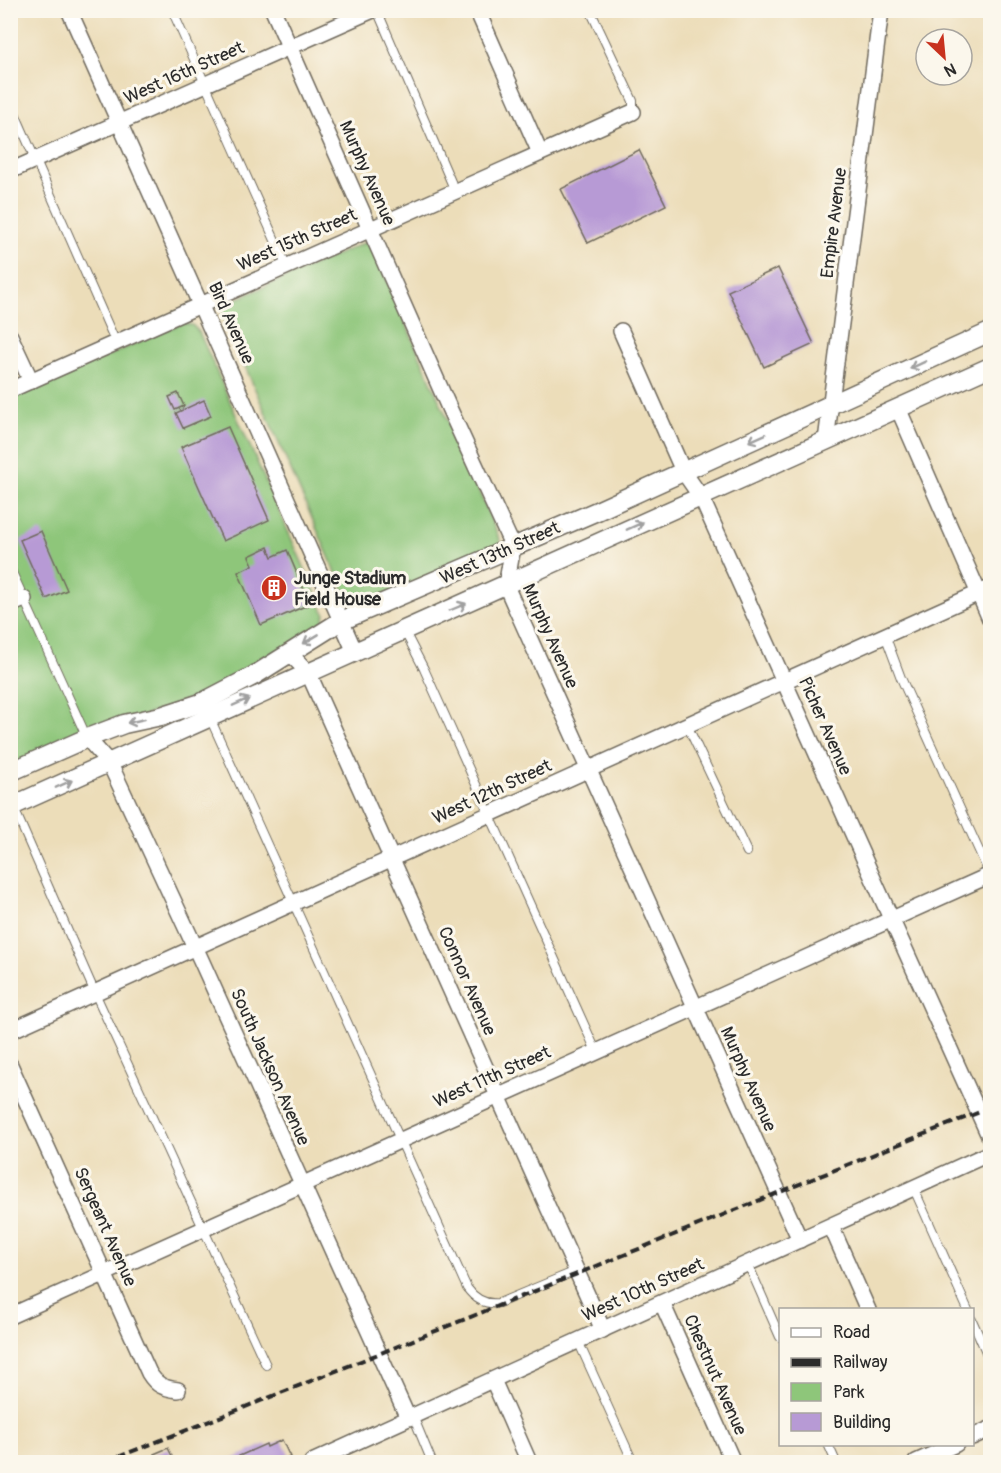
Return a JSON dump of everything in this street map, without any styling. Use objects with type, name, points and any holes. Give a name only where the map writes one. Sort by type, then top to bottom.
[{"type":"street","name":"Bird Avenue","points":[[69,10],[202,304],[355,652]]},
{"type":"street","name":"Murphy Avenue","points":[[273,10],[513,547],[506,586],[800,1240]]},
{"type":"street","name":"West 16th Street","points":[[10,171],[375,10]]},
{"type":"street","points":[[477,10],[540,153]]},
{"type":"street","name":"Empire Avenue","points":[[826,441],[881,10]]},
{"type":"street","name":"West 15th Street","points":[[10,390],[633,112]]},
{"type":"street","name":"Picher Avenue","points":[[621,331],[684,471],[701,497],[990,1138]]},
{"type":"street","points":[[987,334],[990,354]]},
{"type":"street","name":"West 13th Street","points":[[10,772],[124,724],[201,704],[255,675],[341,621],[597,511],[987,334]]},
{"type":"street","points":[[10,336],[30,381]]},
{"type":"street","points":[[942,354],[954,383]]},
{"type":"street","name":"West 13th Street","points":[[11,805],[110,764],[308,672],[506,586],[607,538],[990,367]]},
{"type":"street","points":[[870,387],[891,411],[985,591],[990,619]]},
{"type":"street","points":[[785,426],[798,453]]},
{"type":"street","points":[[597,511],[607,538]]},
{"type":"street","name":"West 12th Street","points":[[10,1031],[985,591]]},
{"type":"street","points":[[409,593],[422,623]]},
{"type":"street","name":"Connor Avenue","points":[[289,653],[308,672],[603,1330]]},
{"type":"street","name":"South Jackson Avenue","points":[[87,738],[110,764],[410,1417]]},
{"type":"street","name":"West 11th Street","points":[[10,1316],[990,875]]},
{"type":"street","name":"Sergeant Avenue","points":[[10,1065],[154,1382],[160,1386],[178,1389]]},
{"type":"street","name":"West 10th Street","points":[[312,1462],[990,1153]]},
{"type":"street","points":[[831,1226],[867,1308]]},
{"type":"street","name":"Chestnut Avenue","points":[[662,1303],[733,1462]]},
{"type":"street","points":[[493,1380],[529,1462]]},
{"type":"street","points":[[974,1436],[990,1429]]},
{"type":"street","points":[[916,1462],[951,1446]]},
{"type":"lane","points":[[172,10],[204,86],[287,267]]},
{"type":"lane","points":[[375,10],[455,191]]},
{"type":"lane","points":[[590,10],[633,101],[633,112]]},
{"type":"lane","points":[[10,102],[116,343]]},
{"type":"lane","points":[[10,568],[17,602],[87,738]]},
{"type":"lane","points":[[404,630],[429,679],[596,1051]]},
{"type":"lane","points":[[885,635],[901,678],[990,875]]},
{"type":"lane","points":[[210,717],[463,1281],[472,1295],[490,1304],[499,1303],[576,1271]]},
{"type":"lane","points":[[687,725],[747,852]]},
{"type":"lane","points":[[11,805],[266,1365]]},
{"type":"lane","points":[[914,1189],[967,1308]]},
{"type":"lane","points":[[748,1264],[779,1335]]},
{"type":"lane","points":[[974,1324],[990,1360]]},
{"type":"lane","points":[[578,1341],[633,1462]]},
{"type":"lane","points":[[410,1417],[432,1462]]},
{"type":"lane","points":[[829,1446],[836,1462]]},
{"type":"green space","points":[[366,242],[373,248],[500,543],[389,595],[375,595],[359,601],[344,591],[222,314],[225,306],[230,302]]},
{"type":"green space","points":[[182,323],[192,325],[199,332],[325,614],[323,622],[242,680],[11,764],[10,399]]},
{"type":"building","points":[[639,150],[666,205],[588,243],[561,189]]},
{"type":"building","points":[[778,268],[814,344],[764,367],[728,291]]},
{"type":"building","points":[[178,393],[184,406],[175,410],[169,397]]},
{"type":"building","points":[[204,400],[211,416],[183,428],[176,413]]},
{"type":"building","points":[[228,427],[269,520],[223,541],[181,447]]},
{"type":"building","points":[[41,531],[67,590],[46,599],[20,540]]},
{"type":"building","name":"Junge Stadium Field House","points":[[268,547],[272,557],[287,550],[310,604],[261,625],[238,572],[253,565],[249,556]]},
{"type":"building","points":[[282,1440],[290,1457],[279,1462],[226,1462],[266,1444],[267,1447]]},
{"type":"building","points":[[168,1448],[175,1462],[158,1462],[154,1454]]},
{"type":"railway","points":[[105,1462],[990,1108]]},
{"type":"place","name":"Junge Stadium Field House","points":[[274,588]]}]
